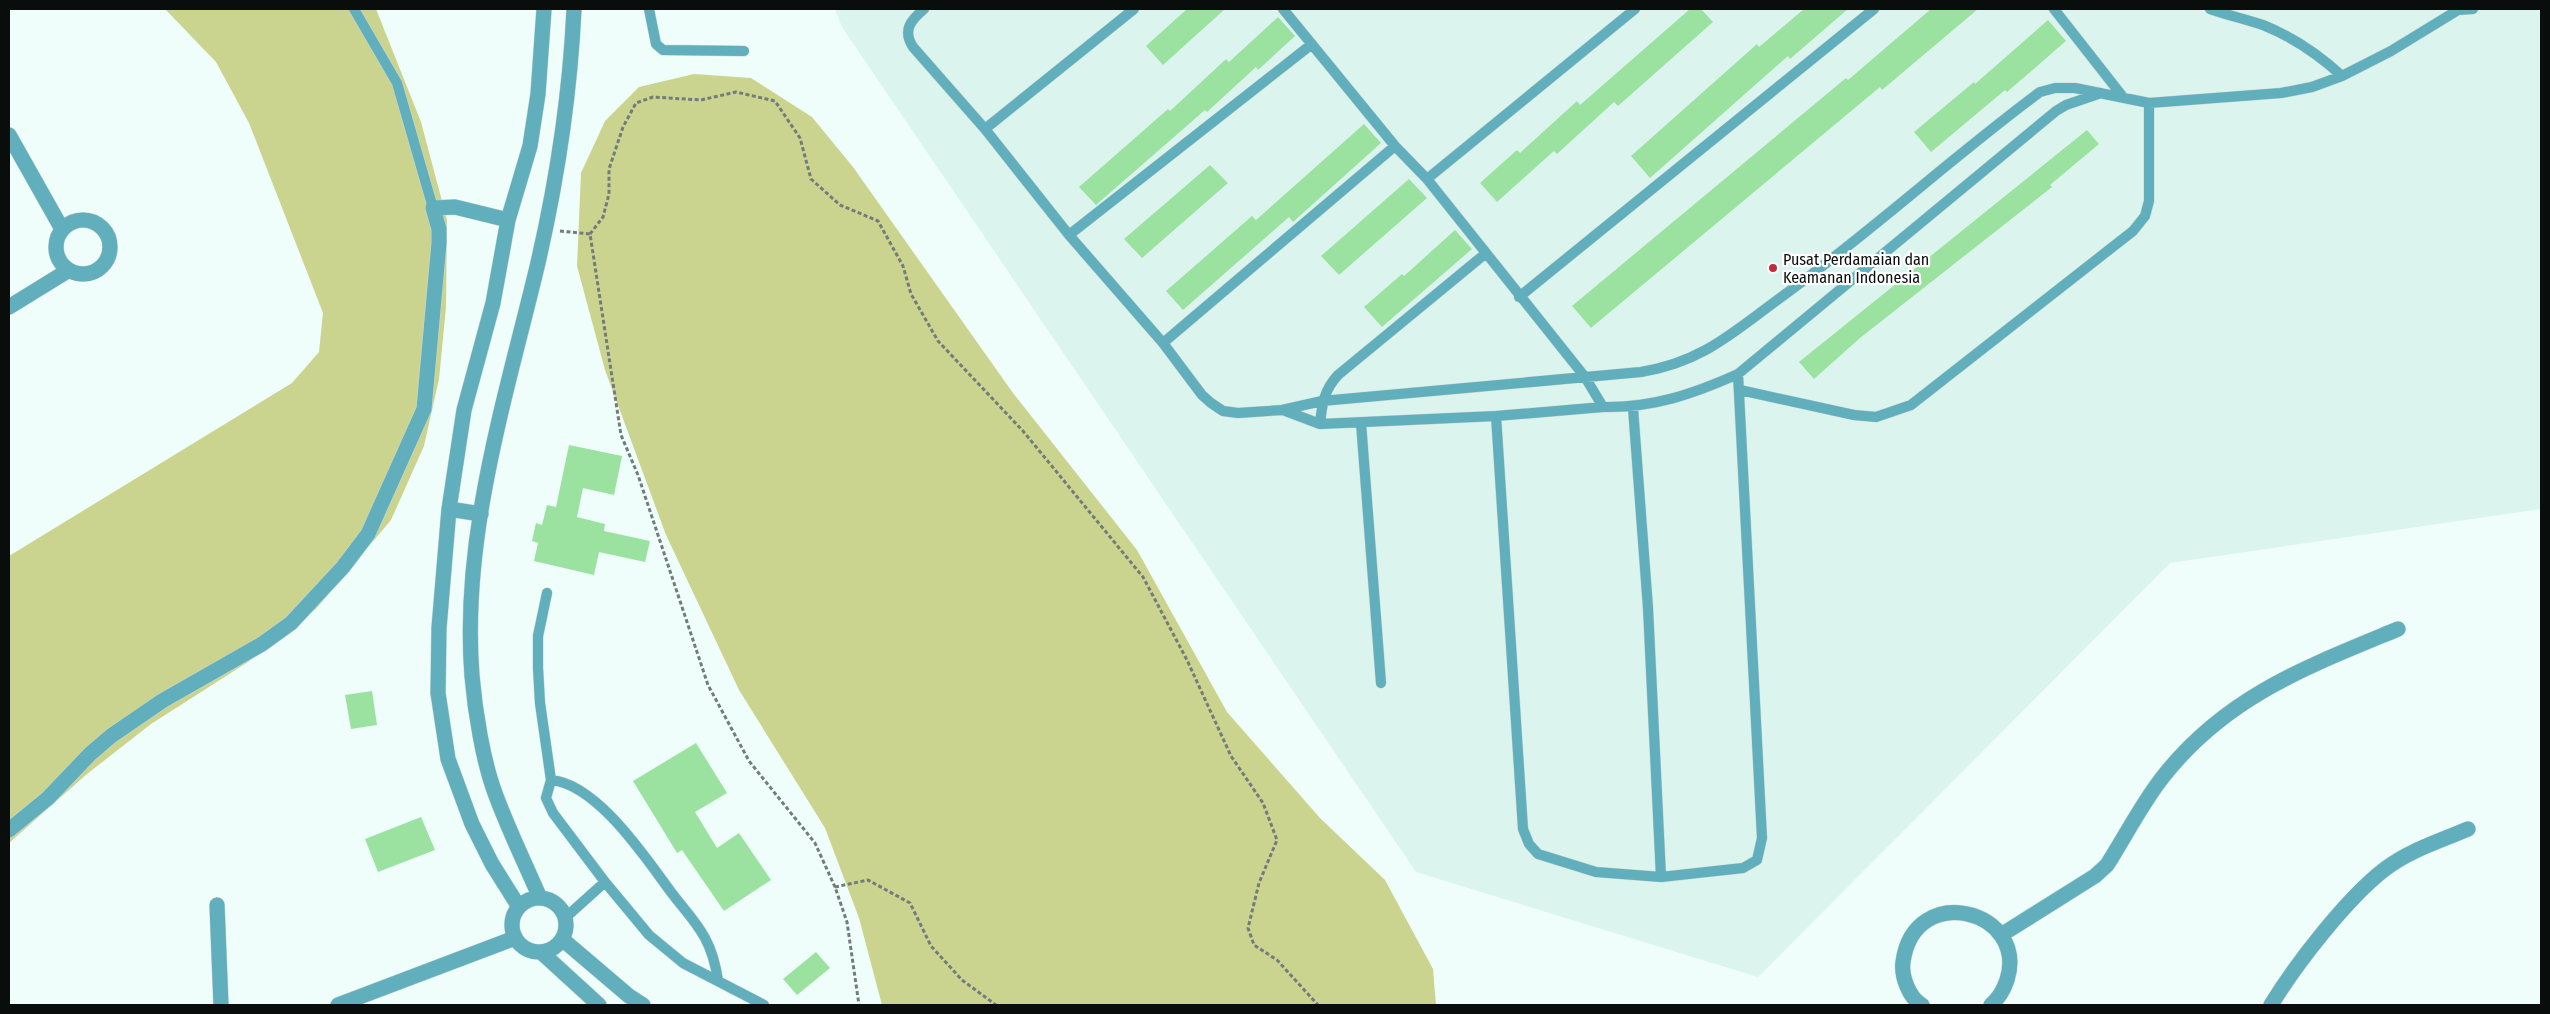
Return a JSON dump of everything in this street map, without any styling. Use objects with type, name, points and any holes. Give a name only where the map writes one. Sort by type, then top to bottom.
[{"type":"street","points":[[519,907],[492,864],[472,824],[454,775],[443,733],[438,693],[439,628],[449,509],[464,410],[493,303],[508,220],[530,146],[538,94],[544,9]]},
{"type":"street","points":[[540,898],[494,792],[485,756],[472,679],[471,597],[481,514],[498,427],[545,230],[565,128],[572,62],[574,9]]},
{"type":"street","points":[[9,135],[62,229]]},
{"type":"street","points":[[9,830],[48,798],[90,754],[111,736],[162,701],[262,644],[291,623],[343,568],[368,534],[388,492],[426,400],[439,243],[439,229],[432,208],[455,207],[508,220]]},
{"type":"street","points":[[82,219],[93,222],[102,228],[109,242],[107,258],[100,267],[91,273],[80,274],[69,270],[60,262],[56,251],[56,239],[62,229],[71,222],[82,219]]},
{"type":"street","points":[[9,307],[69,270]]},
{"type":"street","points":[[449,509],[481,514]]},
{"type":"street","points":[[2001,935],[2095,876],[2107,865],[2162,778],[2223,716],[2264,689],[2313,664],[2398,629]]},
{"type":"street","points":[[2270,1005],[2282,986],[2337,919],[2379,874],[2416,850],[2468,830]]},
{"type":"street","points":[[540,898],[556,904],[565,918],[566,926],[562,939],[553,948],[541,952],[529,950],[515,938],[512,922],[519,907],[528,900],[540,898]]},
{"type":"street","points":[[217,905],[221,1005]]},
{"type":"street","points":[[1919,1005],[1907,987],[1902,968],[1905,948],[1914,930],[1930,918],[1949,912],[1969,913],[1987,921],[2001,935],[2008,952],[2010,971],[2004,989],[1993,1005]]},
{"type":"street","points":[[338,1005],[515,938]]},
{"type":"street","points":[[562,939],[629,996],[643,1005]]},
{"type":"street","points":[[541,952],[599,1005]]},
{"type":"lane","points":[[354,9],[397,84],[432,208]]},
{"type":"lane","points":[[650,9],[656,44],[663,50],[744,51]]},
{"type":"lane","points":[[924,9],[910,21],[908,27],[909,41],[985,129],[1069,235],[1162,343],[1202,395],[1223,411],[1282,410],[1322,401],[1660,369],[1682,362],[1705,352],[1825,266],[2040,92],[2055,88],[2075,88],[2149,103],[2282,93],[2312,87],[2342,76],[2390,51],[2458,10],[2473,9]]},
{"type":"lane","points":[[985,129],[1134,9]]},
{"type":"lane","points":[[1283,9],[1395,146],[1427,179],[1519,297],[1585,377],[1603,407]]},
{"type":"lane","points":[[1427,179],[1635,9]]},
{"type":"lane","points":[[1519,297],[1874,9]]},
{"type":"lane","points":[[2054,9],[2123,97]]},
{"type":"lane","points":[[2210,9],[2261,25],[2291,39],[2326,61],[2342,76]]},
{"type":"lane","points":[[1069,235],[1312,44]]},
{"type":"lane","points":[[1282,410],[1320,424],[1361,423],[1496,416],[1603,407],[1633,408],[1688,395],[1738,374],[2056,111],[2066,104],[2102,93]]},
{"type":"lane","points":[[1740,390],[1854,415],[1876,417],[1911,405],[2133,231],[2139,224],[2145,216],[2149,201],[2149,103]]},
{"type":"lane","points":[[1162,343],[1395,146]]},
{"type":"lane","points":[[1320,424],[1322,401],[1329,385],[1338,375],[1485,254]]},
{"type":"lane","points":[[1496,416],[1523,829],[1529,844],[1538,854],[1552,860],[1596,872],[1660,876],[1743,868],[1756,860],[1760,852],[1761,818],[1738,374]]},
{"type":"lane","points":[[1633,408],[1648,608],[1660,876]]},
{"type":"lane","points":[[1361,423],[1382,683]]},
{"type":"lane","points":[[547,594],[538,636],[538,668],[540,703],[552,780],[546,798],[553,813],[605,882],[649,935],[683,963],[764,1005]]},
{"type":"lane","points":[[552,780],[565,781],[575,787],[623,828],[698,926],[712,955],[718,981]]},
{"type":"lane","points":[[565,918],[605,882]]},
{"type":"path","points":[[859,1005],[847,922],[835,887],[815,843],[749,761],[708,685],[638,475],[621,435],[590,234],[604,217],[609,194],[609,169],[623,126],[636,103],[653,97],[701,100],[736,92],[775,101],[800,138],[811,179],[840,204],[878,221],[903,266],[911,294],[938,341],[1023,431],[1143,577],[1187,660],[1231,756],[1262,803],[1277,840],[1260,883],[1248,928],[1254,945],[1277,960],[1318,1005]]},
{"type":"path","points":[[545,230],[590,234]]},
{"type":"path","points":[[835,887],[868,880],[910,902],[931,946],[962,980],[996,1005]]},
{"type":"shaded area","name":"Pusat Perdamaian dan Keamanan Indonesia","points":[[835,9],[2541,9],[2541,509],[2170,563],[1758,977],[1416,872],[842,27]]},
{"type":"green space","points":[[165,9],[376,9],[421,122],[447,220],[446,307],[439,379],[424,446],[391,520],[316,609],[248,662],[151,724],[87,774],[9,843],[9,556],[292,383],[319,352],[323,313],[249,123],[216,62]]},
{"type":"green space","points":[[694,74],[751,78],[812,117],[853,167],[1013,393],[1137,550],[1227,712],[1320,818],[1385,880],[1433,969],[1436,1005],[882,1005],[859,918],[825,828],[739,690],[666,535],[605,370],[577,266],[581,173],[605,121],[639,87]]},
{"type":"building","points":[[1187,9],[1225,9],[1163,65],[1146,46]]},
{"type":"building","points":[[1690,9],[1701,9],[1713,22],[1618,106],[1614,102],[1557,154],[1554,151],[1497,202],[1480,183],[1517,150],[1520,153],[1577,101],[1580,105]]},
{"type":"building","points":[[1804,9],[1848,9],[1790,59],[1788,56],[1650,178],[1631,156],[1757,44],[1759,47]]},
{"type":"building","points":[[1931,9],[1978,9],[1882,90],[1880,87],[1591,328],[1572,306],[1846,78],[1848,80]]},
{"type":"building","points":[[1278,17],[1295,36],[1258,70],[1256,67],[1207,112],[1205,110],[1096,205],[1079,187],[1168,109],[1170,111],[1226,59],[1229,62]]},
{"type":"building","points":[[2048,20],[2066,41],[2007,92],[2005,90],[1931,152],[1914,132],[1974,82],[1975,84]]},
{"type":"building","points":[[1364,124],[1381,143],[1293,222],[1289,217],[1183,310],[1166,291],[1252,216],[1256,220]]},
{"type":"building","points":[[2087,130],[2099,144],[2050,185],[2052,187],[1860,338],[1814,379],[1799,362]]},
{"type":"building","points":[[1210,165],[1228,183],[1142,258],[1124,239]]},
{"type":"building","points":[[1409,179],[1427,198],[1339,275],[1321,256]]},
{"type":"building","points":[[1455,230],[1472,249],[1382,327],[1364,307],[1402,274],[1404,276]]},
{"type":"building","points":[[569,445],[622,456],[614,495],[583,488],[577,517],[605,524],[604,531],[650,541],[645,562],[599,552],[594,575],[534,561],[538,543],[532,541],[536,523],[542,525],[547,505],[556,507]]},
{"type":"building","points":[[372,691],[377,725],[351,729],[345,695]]},
{"type":"building","points":[[696,743],[727,793],[695,812],[717,848],[739,833],[771,880],[724,911],[682,850],[677,853],[633,781]]},
{"type":"building","points":[[421,817],[435,850],[378,872],[365,839]]},
{"type":"building","points":[[816,952],[830,968],[797,995],[783,979]]},
{"type":"place","name":"Pusat Perdamaian dan Keamanan Indonesia","points":[[1773,268]]}]
